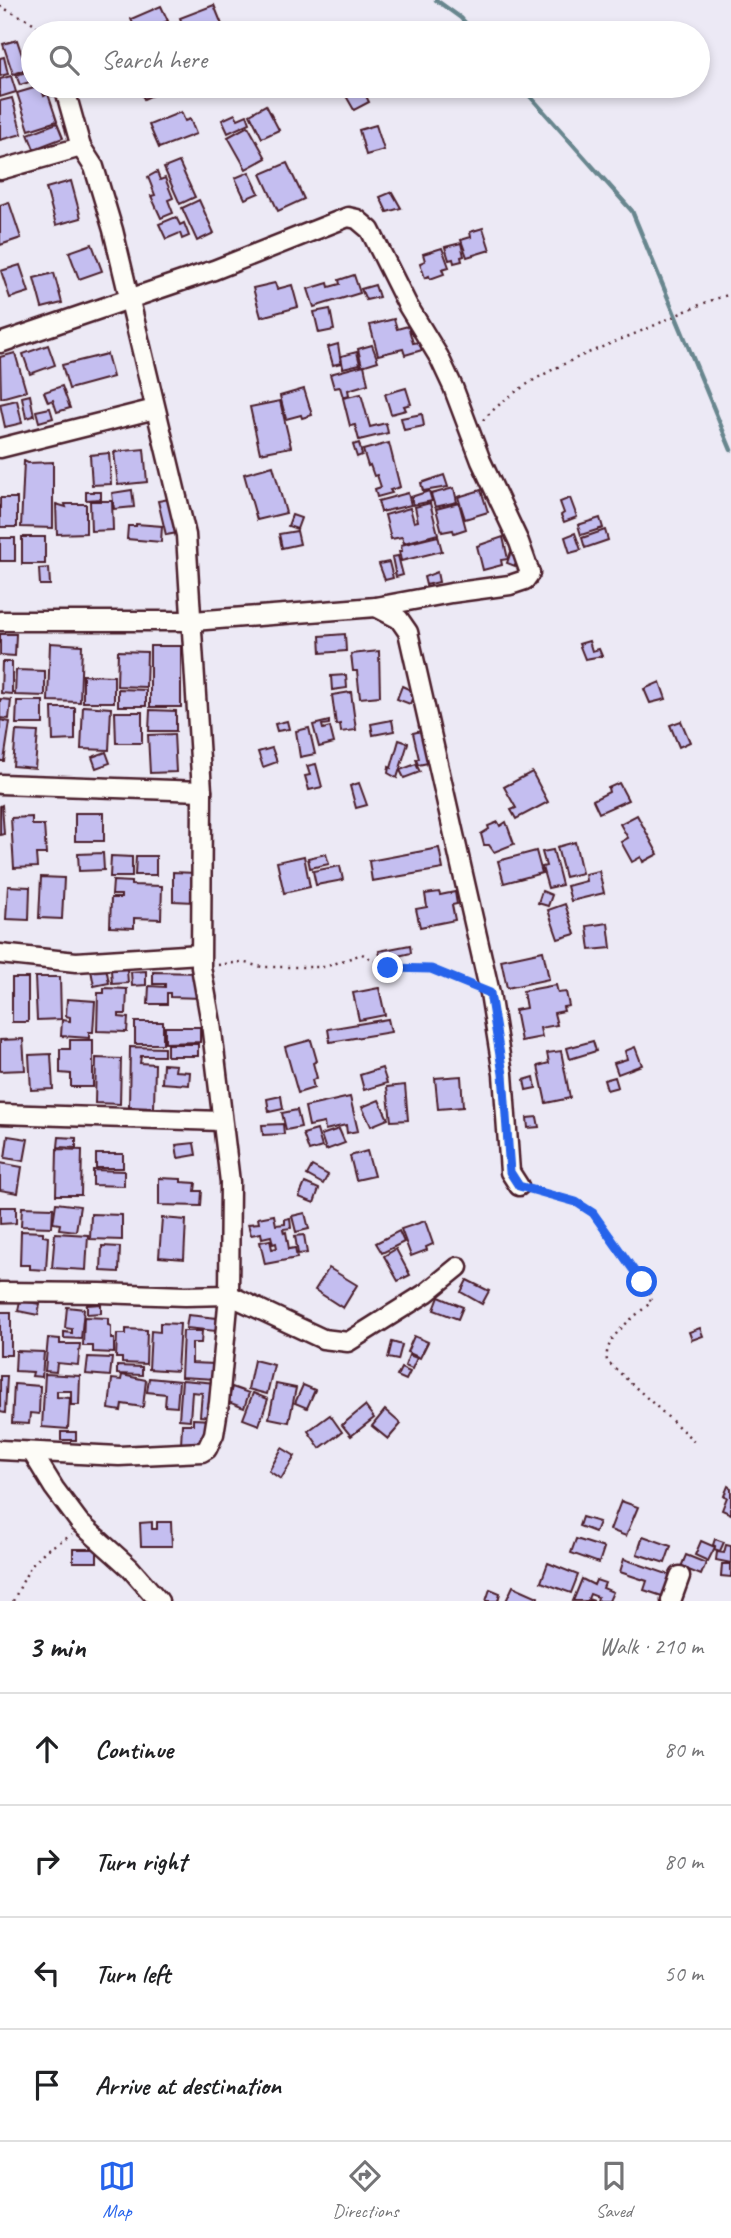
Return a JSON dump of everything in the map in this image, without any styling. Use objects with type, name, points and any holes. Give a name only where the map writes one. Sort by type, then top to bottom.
[{"type":"street","points":[[0,1450],[119,1457],[202,1452],[207,1449],[214,1434],[219,1403],[229,1295],[230,1182],[201,961],[202,791],[186,535],[130,299],[98,180],[94,167],[81,147],[67,98]]},
{"type":"street","points":[[0,170],[81,147]]},
{"type":"street","points":[[0,343],[214,270],[348,217],[357,219],[370,230],[408,306],[439,357],[529,570],[529,577],[510,585],[376,607],[193,621],[0,621]]},
{"type":"street","points":[[0,448],[155,409]]},
{"type":"street","points":[[376,607],[399,619],[408,632],[490,993],[503,1074],[510,1172],[519,1186]]},
{"type":"street","points":[[0,784],[202,791]]},
{"type":"street","points":[[0,954],[76,962],[201,961]]},
{"type":"street","points":[[0,1114],[221,1121]]},
{"type":"street","points":[[0,1292],[229,1295],[323,1339],[348,1342],[426,1293],[458,1267]]},
{"type":"street","points":[[32,1452],[54,1488],[80,1522],[130,1569],[159,1601]]},
{"type":"street","points":[[671,1601],[680,1576]]},
{"type":"path","points":[[0,6],[31,21]]},
{"type":"path","points":[[470,434],[495,407],[537,376],[675,315],[731,294]]},
{"type":"path","points":[[201,961],[242,962],[262,967],[325,967],[362,954],[388,968],[431,969],[490,993]]},
{"type":"path","points":[[519,1186],[576,1202],[593,1213],[651,1295],[650,1303],[610,1341],[605,1352],[607,1361],[695,1442]]},
{"type":"path","points":[[13,1601],[31,1565],[46,1550],[66,1540],[80,1522]]},
{"type":"building","points":[[214,5],[221,21],[181,21],[180,18]]},
{"type":"building","points":[[161,6],[168,21],[132,21],[131,19]]},
{"type":"building","points":[[17,40],[21,52],[21,72],[13,74],[3,44]]},
{"type":"building","points":[[4,57],[8,74],[0,76],[0,58]]},
{"type":"building","points":[[21,74],[21,85],[20,85],[16,75]]},
{"type":"building","points":[[11,76],[16,92],[0,97],[0,79]]},
{"type":"building","points":[[21,92],[21,98],[49,98],[57,121],[29,130],[17,93]]},
{"type":"building","points":[[12,98],[22,134],[0,140],[0,101]]},
{"type":"building","points":[[347,98],[367,98],[369,102],[354,110]]},
{"type":"building","points":[[266,105],[279,130],[262,138],[250,114]]},
{"type":"building","points":[[181,112],[185,121],[190,119],[196,134],[159,148],[149,125]]},
{"type":"building","points":[[235,114],[238,119],[247,115],[250,123],[228,133],[222,120]]},
{"type":"building","points":[[57,123],[63,138],[34,149],[28,134]]},
{"type":"building","points":[[376,125],[384,150],[366,155],[359,130]]},
{"type":"building","points":[[248,126],[266,158],[246,169],[228,137]]},
{"type":"building","points":[[179,162],[195,197],[180,204],[164,168]]},
{"type":"building","points":[[287,163],[304,199],[278,211],[261,174]]},
{"type":"building","points":[[157,172],[160,180],[165,178],[173,198],[168,200],[173,213],[161,218],[151,196],[155,195],[148,177]]},
{"type":"building","points":[[249,172],[259,193],[245,199],[235,178]]},
{"type":"building","points":[[71,181],[81,218],[56,225],[46,188]]},
{"type":"building","points":[[392,192],[401,208],[387,212],[380,197]]},
{"type":"building","points":[[199,200],[214,233],[197,241],[182,208]]},
{"type":"building","points":[[9,202],[21,238],[0,245],[0,205]]},
{"type":"building","points":[[176,217],[180,225],[184,223],[189,236],[182,239],[180,233],[166,239],[159,224]]},
{"type":"building","points":[[483,228],[490,250],[467,257],[461,240],[471,237],[470,232]]},
{"type":"building","points":[[461,243],[464,256],[461,257],[462,261],[454,263],[453,259],[449,260],[445,247]]},
{"type":"building","points":[[92,244],[102,271],[79,279],[69,252]]},
{"type":"building","points":[[442,248],[449,267],[442,269],[444,274],[425,278],[420,263],[425,261],[423,254]]},
{"type":"building","points":[[20,265],[29,292],[10,298],[1,271]]},
{"type":"building","points":[[54,273],[62,303],[42,308],[34,278]]},
{"type":"building","points":[[354,275],[360,293],[314,307],[308,289],[328,283],[329,287],[340,284],[339,280]]},
{"type":"building","points":[[275,283],[277,289],[292,285],[298,307],[261,317],[253,288]]},
{"type":"building","points":[[375,285],[379,297],[366,300],[361,289]]},
{"type":"building","points":[[330,309],[334,330],[319,333],[314,312]]},
{"type":"building","points":[[394,319],[397,329],[408,326],[413,343],[419,342],[422,350],[405,355],[403,349],[378,355],[370,325]]},
{"type":"building","points":[[338,344],[341,363],[333,365],[328,347]]},
{"type":"building","points":[[48,345],[55,365],[30,374],[23,354]]},
{"type":"building","points":[[372,345],[378,361],[362,366],[358,349]]},
{"type":"building","points":[[357,352],[360,364],[343,368],[341,356]]},
{"type":"building","points":[[15,353],[26,391],[1,398],[0,357]]},
{"type":"building","points":[[107,354],[113,377],[69,389],[62,365]]},
{"type":"building","points":[[364,365],[368,384],[348,390],[349,395],[343,397],[340,387],[334,388],[330,374]]},
{"type":"building","points":[[62,386],[70,408],[57,412],[53,400],[48,402],[44,392]]},
{"type":"building","points":[[406,388],[411,404],[404,406],[406,410],[391,414],[385,394]]},
{"type":"building","points":[[304,389],[312,415],[286,419],[280,396]]},
{"type":"building","points":[[361,394],[370,427],[386,423],[388,433],[359,440],[355,425],[350,426],[343,398]]},
{"type":"building","points":[[30,395],[34,416],[26,418],[22,397]]},
{"type":"building","points":[[17,400],[22,423],[5,427],[0,404]]},
{"type":"building","points":[[280,401],[291,447],[260,453],[250,407]]},
{"type":"building","points":[[50,408],[53,418],[39,422],[36,411]]},
{"type":"building","points":[[422,414],[424,426],[404,430],[401,418]]},
{"type":"building","points":[[359,443],[362,455],[357,457],[353,445]]},
{"type":"building","points":[[389,443],[400,487],[390,490],[392,493],[377,497],[375,489],[381,487],[377,475],[374,476],[370,465],[368,466],[363,450]]},
{"type":"building","points":[[144,449],[147,482],[118,485],[114,452]]},
{"type":"building","points":[[109,453],[111,484],[92,485],[90,455]]},
{"type":"building","points":[[24,461],[53,462],[53,528],[21,527]]},
{"type":"building","points":[[273,466],[286,513],[257,520],[244,474]]},
{"type":"building","points":[[444,475],[448,487],[423,491],[421,483]]},
{"type":"building","points":[[454,488],[457,502],[435,507],[431,494]]},
{"type":"building","points":[[132,490],[134,507],[114,509],[112,493]]},
{"type":"building","points":[[481,490],[488,512],[465,519],[458,497]]},
{"type":"building","points":[[429,491],[432,501],[413,505],[411,497]]},
{"type":"building","points":[[86,492],[101,492],[101,499],[86,500]]},
{"type":"building","points":[[408,493],[411,505],[381,512],[378,501]]},
{"type":"building","points":[[0,498],[17,498],[17,527],[0,527]]},
{"type":"building","points":[[175,498],[183,532],[166,535],[158,501]]},
{"type":"building","points":[[570,498],[577,517],[564,522],[560,502]]},
{"type":"building","points":[[90,501],[112,501],[113,530],[91,531]]},
{"type":"building","points":[[430,503],[438,534],[404,543],[402,537],[391,539],[385,515],[410,508],[414,522],[418,521],[415,507]]},
{"type":"building","points":[[459,503],[466,529],[454,533],[453,530],[442,532],[436,509]]},
{"type":"building","points":[[56,504],[66,507],[65,504],[86,504],[86,533],[57,534]]},
{"type":"building","points":[[292,515],[301,518],[297,529],[288,526]]},
{"type":"building","points":[[600,518],[603,528],[581,535],[578,525]]},
{"type":"building","points":[[128,526],[162,526],[161,542],[127,539]]},
{"type":"building","points":[[605,530],[608,540],[585,548],[582,538]]},
{"type":"building","points":[[297,531],[300,544],[282,548],[279,534]]},
{"type":"building","points":[[575,533],[581,550],[570,553],[565,537]]},
{"type":"building","points":[[438,536],[442,551],[401,561],[401,545]]},
{"type":"building","points":[[22,537],[45,537],[45,564],[22,564]]},
{"type":"building","points":[[503,537],[508,559],[501,560],[502,565],[483,570],[477,546]]},
{"type":"building","points":[[0,538],[15,538],[15,561],[0,561]]},
{"type":"building","points":[[513,546],[521,549],[515,566],[507,563]]},
{"type":"building","points":[[398,556],[403,575],[396,577],[392,557]]},
{"type":"building","points":[[389,562],[393,578],[385,580],[379,564]]},
{"type":"building","points":[[49,568],[50,585],[40,585],[39,569]]},
{"type":"building","points":[[437,572],[439,582],[426,585],[424,577]]},
{"type":"building","points":[[0,634],[16,634],[15,656],[0,655]]},
{"type":"building","points":[[345,634],[346,651],[321,653],[320,636]]},
{"type":"building","points":[[589,641],[592,651],[599,649],[602,656],[585,659],[579,644]]},
{"type":"building","points":[[50,643],[82,645],[80,702],[48,701]]},
{"type":"building","points":[[150,646],[181,646],[181,707],[150,707]]},
{"type":"building","points":[[118,651],[147,652],[146,687],[117,686]]},
{"type":"building","points":[[379,651],[380,696],[360,698],[357,671],[353,671],[351,654]]},
{"type":"building","points":[[2,662],[12,662],[12,694],[1,693]]},
{"type":"building","points":[[16,670],[45,671],[45,696],[15,695]]},
{"type":"building","points":[[83,675],[114,676],[114,702],[83,702]]},
{"type":"building","points":[[346,675],[347,688],[332,690],[331,676]]},
{"type":"building","points":[[660,682],[666,699],[650,703],[644,689]]},
{"type":"building","points":[[402,686],[415,692],[410,704],[397,699]]},
{"type":"building","points":[[118,689],[146,690],[146,706],[118,706]]},
{"type":"building","points":[[351,692],[356,730],[341,732],[340,724],[336,725],[332,695]]},
{"type":"building","points":[[0,699],[11,700],[9,719],[0,718]]},
{"type":"building","points":[[17,701],[43,701],[43,724],[16,724]]},
{"type":"building","points":[[83,706],[111,708],[109,750],[81,749]]},
{"type":"building","points":[[52,708],[75,708],[75,740],[53,741]]},
{"type":"building","points":[[150,710],[176,711],[176,731],[149,731]]},
{"type":"building","points":[[115,712],[142,712],[142,743],[116,743]]},
{"type":"building","points":[[0,720],[10,722],[4,761],[0,761]]},
{"type":"building","points":[[392,720],[394,731],[373,735],[371,724]]},
{"type":"building","points":[[287,721],[289,729],[277,731],[275,724]]},
{"type":"building","points":[[329,721],[329,724],[322,725],[323,729],[330,727],[334,743],[319,747],[313,725]]},
{"type":"building","points":[[681,721],[690,742],[679,747],[670,725]]},
{"type":"building","points":[[309,728],[315,754],[300,757],[296,731]]},
{"type":"building","points":[[425,730],[433,762],[418,765],[413,733]]},
{"type":"building","points":[[16,731],[38,732],[35,768],[13,766]]},
{"type":"building","points":[[174,734],[176,772],[150,773],[148,735]]},
{"type":"building","points":[[399,740],[408,743],[397,778],[388,773]]},
{"type":"building","points":[[272,748],[277,762],[263,767],[258,752]]},
{"type":"building","points":[[106,752],[110,763],[96,768],[92,757]]},
{"type":"building","points":[[316,764],[322,787],[309,790],[305,776],[310,775],[307,766]]},
{"type":"building","points":[[416,764],[420,772],[404,778],[400,770]]},
{"type":"building","points":[[532,772],[548,802],[516,819],[511,810],[516,808],[504,787]]},
{"type":"building","points":[[359,783],[367,805],[356,808],[350,786]]},
{"type":"building","points":[[619,783],[628,800],[599,813],[593,800]]},
{"type":"building","points":[[2,805],[4,834],[0,835],[0,806]]},
{"type":"building","points":[[75,813],[104,813],[104,841],[75,841]]},
{"type":"building","points":[[637,815],[658,854],[643,862],[641,857],[632,862],[621,842],[628,838],[620,824]]},
{"type":"building","points":[[32,817],[32,825],[44,825],[46,854],[36,854],[37,867],[14,868],[11,818]]},
{"type":"building","points":[[498,822],[500,826],[506,822],[514,844],[494,852],[489,845],[484,845],[481,834],[489,829],[488,826]]},
{"type":"building","points":[[575,842],[582,873],[565,877],[557,847]]},
{"type":"building","points":[[439,848],[443,869],[372,881],[369,861]]},
{"type":"building","points":[[553,850],[562,885],[548,888],[542,867],[546,866],[542,852]]},
{"type":"building","points":[[536,851],[542,873],[504,883],[498,861]]},
{"type":"building","points":[[103,853],[104,870],[79,871],[78,854]]},
{"type":"building","points":[[326,854],[329,864],[310,868],[308,858]]},
{"type":"building","points":[[111,856],[132,857],[132,877],[110,877]]},
{"type":"building","points":[[136,856],[156,856],[156,875],[135,875]]},
{"type":"building","points":[[304,856],[310,887],[284,893],[277,862]]},
{"type":"building","points":[[340,866],[343,880],[316,885],[313,871]]},
{"type":"building","points":[[599,871],[604,893],[571,901],[567,886],[586,881],[585,874]]},
{"type":"building","points":[[173,872],[195,873],[194,902],[173,901]]},
{"type":"building","points":[[41,877],[64,878],[62,919],[39,918]]},
{"type":"building","points":[[113,881],[131,882],[131,885],[162,886],[161,919],[134,918],[134,928],[110,927],[111,898],[121,898],[121,895],[112,895]]},
{"type":"building","points":[[8,886],[30,887],[29,920],[6,919]]},
{"type":"building","points":[[542,891],[552,895],[548,906],[538,903]]},
{"type":"building","points":[[439,892],[440,895],[455,892],[457,904],[452,905],[455,920],[420,927],[416,909],[427,907],[425,894]]},
{"type":"building","points":[[565,904],[575,934],[558,939],[548,910]]},
{"type":"building","points":[[608,923],[611,948],[590,950],[587,926]]},
{"type":"building","points":[[410,945],[411,953],[381,960],[379,951]]},
{"type":"building","points":[[543,951],[549,979],[507,988],[501,960]]},
{"type":"building","points":[[106,967],[109,983],[94,986],[91,970]]},
{"type":"building","points":[[127,969],[128,983],[112,984],[111,970]]},
{"type":"building","points":[[146,971],[146,985],[132,986],[131,972]]},
{"type":"building","points":[[153,972],[201,973],[201,998],[170,997],[170,993],[167,993],[167,1004],[148,1004],[149,986],[165,987],[165,984],[153,984]]},
{"type":"building","points":[[35,977],[60,977],[61,1019],[37,1020]]},
{"type":"building","points":[[12,978],[28,978],[28,1022],[12,1022]]},
{"type":"building","points":[[556,985],[558,993],[566,992],[569,1006],[563,1007],[564,1011],[554,1013],[557,1025],[540,1028],[542,1037],[521,1041],[515,1010],[526,1008],[523,991]]},
{"type":"building","points":[[104,988],[127,989],[126,1014],[119,1014],[119,1017],[128,1018],[127,1032],[97,1031],[98,993],[104,993]]},
{"type":"building","points":[[379,988],[385,1015],[359,1020],[353,993]]},
{"type":"building","points":[[67,999],[95,1001],[93,1032],[89,1032],[89,1038],[61,1036],[62,1020],[70,1021],[70,1017],[66,1016]]},
{"type":"building","points":[[388,1019],[391,1032],[330,1042],[328,1029]]},
{"type":"building","points":[[135,1022],[163,1022],[163,1044],[135,1044]]},
{"type":"building","points":[[165,1027],[200,1027],[200,1042],[165,1043]]},
{"type":"building","points":[[23,1039],[25,1070],[0,1071],[0,1040]]},
{"type":"building","points":[[70,1040],[93,1040],[93,1087],[71,1087],[71,1074],[60,1073],[60,1049],[70,1049]]},
{"type":"building","points":[[311,1040],[317,1061],[313,1063],[317,1078],[312,1080],[314,1088],[298,1093],[285,1047]]},
{"type":"building","points":[[593,1041],[596,1051],[570,1059],[567,1048]]},
{"type":"building","points":[[167,1044],[198,1044],[198,1056],[167,1056]]},
{"type":"building","points":[[130,1047],[164,1048],[164,1056],[141,1056],[140,1063],[155,1064],[154,1108],[129,1107]]},
{"type":"building","points":[[635,1047],[642,1065],[618,1074],[614,1063],[627,1059],[625,1051]]},
{"type":"building","points":[[561,1051],[570,1098],[546,1103],[538,1066],[549,1063],[547,1053]]},
{"type":"building","points":[[51,1054],[53,1089],[31,1090],[29,1055]]},
{"type":"building","points":[[96,1058],[121,1059],[120,1104],[95,1103]]},
{"type":"building","points":[[163,1064],[176,1065],[175,1071],[190,1072],[189,1085],[162,1083]]},
{"type":"building","points":[[382,1068],[387,1083],[364,1090],[360,1075]]},
{"type":"building","points":[[461,1076],[463,1107],[438,1109],[435,1078]]},
{"type":"building","points":[[534,1077],[536,1088],[526,1090],[524,1080]]},
{"type":"building","points":[[615,1077],[618,1087],[607,1090],[604,1080]]},
{"type":"building","points":[[405,1085],[408,1120],[391,1121],[387,1087]]},
{"type":"building","points":[[281,1096],[283,1109],[269,1112],[267,1099]]},
{"type":"building","points":[[350,1097],[358,1131],[347,1133],[346,1125],[325,1130],[324,1123],[309,1126],[305,1107]]},
{"type":"building","points":[[379,1100],[388,1119],[371,1126],[362,1107]]},
{"type":"building","points":[[297,1110],[301,1127],[286,1130],[282,1113]]},
{"type":"building","points":[[537,1117],[539,1127],[528,1128],[527,1118]]},
{"type":"building","points":[[283,1124],[284,1134],[263,1135],[262,1125]]},
{"type":"building","points":[[339,1129],[345,1143],[326,1150],[321,1135]]},
{"type":"building","points":[[317,1130],[322,1147],[309,1151],[303,1134]]},
{"type":"building","points":[[8,1136],[28,1139],[24,1161],[5,1158]]},
{"type":"building","points":[[59,1137],[76,1138],[76,1148],[58,1147]]},
{"type":"building","points":[[194,1143],[196,1155],[178,1158],[176,1145]]},
{"type":"building","points":[[57,1149],[82,1150],[81,1195],[56,1195]]},
{"type":"building","points":[[367,1151],[374,1176],[356,1180],[350,1156]]},
{"type":"building","points":[[96,1154],[123,1154],[123,1168],[96,1168]]},
{"type":"building","points":[[0,1163],[22,1167],[18,1193],[0,1190]]},
{"type":"building","points":[[312,1166],[328,1175],[323,1184],[307,1175]]},
{"type":"building","points":[[93,1170],[124,1171],[124,1186],[93,1185]]},
{"type":"building","points":[[159,1178],[196,1183],[195,1191],[202,1191],[201,1206],[159,1205]]},
{"type":"building","points":[[305,1183],[319,1189],[314,1203],[299,1197]]},
{"type":"building","points":[[56,1203],[80,1206],[76,1231],[59,1229],[60,1224],[53,1223]]},
{"type":"building","points":[[0,1207],[16,1207],[16,1223],[0,1224]]},
{"type":"building","points":[[22,1207],[53,1208],[52,1227],[21,1226]]},
{"type":"building","points":[[305,1213],[309,1229],[296,1232],[292,1216]]},
{"type":"building","points":[[91,1214],[122,1215],[122,1240],[90,1239]]},
{"type":"building","points":[[274,1215],[276,1225],[285,1224],[285,1219],[290,1218],[291,1228],[283,1229],[289,1249],[295,1248],[297,1258],[265,1264],[260,1242],[270,1240],[272,1249],[277,1248],[276,1243],[273,1244],[271,1236],[262,1238],[261,1233],[251,1235],[248,1224],[259,1223],[258,1218]]},
{"type":"building","points":[[162,1218],[186,1220],[184,1259],[159,1257]]},
{"type":"building","points":[[425,1221],[433,1244],[426,1247],[427,1250],[411,1256],[401,1229]]},
{"type":"building","points":[[21,1231],[43,1232],[43,1236],[48,1237],[46,1270],[20,1265]]},
{"type":"building","points":[[399,1231],[404,1242],[382,1253],[376,1243]]},
{"type":"building","points":[[55,1233],[88,1235],[86,1270],[52,1268]]},
{"type":"building","points":[[304,1235],[307,1253],[298,1254],[295,1236]]},
{"type":"building","points":[[102,1246],[120,1247],[119,1272],[101,1271]]},
{"type":"building","points":[[396,1249],[410,1275],[398,1281],[384,1256]]},
{"type":"building","points":[[329,1268],[357,1285],[343,1308],[315,1290]]},
{"type":"building","points":[[467,1280],[489,1291],[482,1304],[461,1292]]},
{"type":"building","points":[[439,1297],[463,1307],[458,1319],[434,1310]]},
{"type":"building","points":[[20,1301],[40,1304],[38,1315],[18,1311]]},
{"type":"building","points":[[101,1304],[101,1313],[87,1314],[87,1305]]},
{"type":"building","points":[[67,1307],[84,1309],[81,1339],[64,1338],[64,1332],[72,1333],[72,1329],[65,1328]]},
{"type":"building","points":[[0,1312],[11,1312],[11,1355],[0,1355]]},
{"type":"building","points":[[188,1315],[217,1318],[216,1331],[186,1328]]},
{"type":"building","points":[[84,1317],[108,1318],[111,1339],[114,1339],[114,1353],[93,1352],[93,1346],[83,1346]]},
{"type":"building","points":[[160,1323],[180,1324],[177,1371],[149,1369],[151,1331],[160,1332]]},
{"type":"building","points":[[700,1328],[703,1336],[692,1340],[689,1332]]},
{"type":"building","points":[[126,1329],[147,1330],[146,1364],[122,1363],[122,1358],[116,1358],[117,1334],[126,1334]]},
{"type":"building","points":[[183,1331],[202,1331],[201,1343],[192,1343],[192,1363],[215,1364],[215,1379],[181,1377]]},
{"type":"building","points":[[414,1336],[428,1342],[420,1358],[407,1352]]},
{"type":"building","points":[[48,1338],[60,1339],[60,1344],[80,1344],[78,1365],[57,1363],[56,1372],[45,1371]]},
{"type":"building","points":[[392,1342],[402,1345],[398,1360],[388,1358]]},
{"type":"building","points":[[16,1351],[44,1352],[42,1377],[32,1376],[33,1372],[15,1371]]},
{"type":"building","points":[[409,1355],[417,1358],[412,1369],[405,1366]]},
{"type":"building","points":[[88,1357],[112,1358],[110,1376],[86,1374]]},
{"type":"building","points":[[254,1360],[274,1365],[267,1394],[248,1389]]},
{"type":"building","points":[[117,1366],[142,1367],[142,1375],[117,1374]]},
{"type":"building","points":[[401,1368],[410,1372],[406,1380],[397,1376]]},
{"type":"building","points":[[45,1374],[80,1376],[79,1405],[71,1405],[71,1391],[57,1391],[57,1397],[70,1398],[68,1429],[42,1427]]},
{"type":"building","points":[[122,1375],[146,1380],[143,1407],[122,1404],[121,1411],[109,1409],[112,1379],[121,1380]]},
{"type":"building","points":[[0,1376],[7,1376],[5,1413],[0,1412]]},
{"type":"building","points":[[149,1378],[179,1381],[177,1407],[165,1406],[166,1394],[147,1392]]},
{"type":"building","points":[[182,1380],[216,1383],[213,1417],[200,1416],[202,1393],[192,1392],[190,1420],[179,1419]]},
{"type":"building","points":[[14,1384],[40,1386],[39,1414],[30,1413],[29,1424],[12,1423]]},
{"type":"building","points":[[276,1384],[296,1388],[289,1422],[269,1418]]},
{"type":"building","points":[[303,1385],[315,1390],[307,1408],[295,1403]]},
{"type":"building","points":[[232,1387],[249,1393],[244,1408],[228,1402]]},
{"type":"building","points":[[253,1393],[268,1399],[259,1425],[243,1419]]},
{"type":"building","points":[[365,1406],[374,1418],[351,1436],[342,1425]]},
{"type":"building","points":[[385,1410],[401,1424],[388,1439],[372,1426]]},
{"type":"building","points":[[330,1415],[342,1432],[320,1448],[308,1431]]},
{"type":"building","points":[[193,1419],[211,1420],[205,1446],[181,1445],[182,1424],[193,1424]]},
{"type":"building","points":[[61,1432],[76,1432],[76,1440],[61,1440]]},
{"type":"building","points":[[282,1448],[295,1456],[281,1479],[269,1471]]},
{"type":"building","points":[[728,1486],[731,1488],[731,1514],[722,1510]]},
{"type":"building","points":[[621,1501],[638,1507],[626,1536],[610,1530]]},
{"type":"building","points":[[582,1517],[599,1522],[595,1532],[579,1526]]},
{"type":"building","points":[[152,1522],[152,1529],[157,1529],[157,1522],[171,1522],[172,1546],[141,1546],[140,1523]]},
{"type":"building","points":[[643,1536],[671,1546],[665,1563],[637,1554]]},
{"type":"building","points":[[576,1539],[604,1548],[599,1563],[571,1553]]},
{"type":"building","points":[[715,1539],[724,1542],[720,1551],[714,1549]]},
{"type":"building","points":[[701,1541],[715,1547],[708,1561],[695,1555]]},
{"type":"building","points":[[726,1545],[731,1546],[731,1563],[716,1560],[717,1552],[724,1553]]},
{"type":"building","points":[[73,1549],[97,1549],[97,1562],[73,1562]]},
{"type":"building","points":[[686,1555],[706,1563],[701,1575],[681,1567]]},
{"type":"building","points":[[624,1559],[673,1576],[665,1597],[644,1590],[647,1581],[620,1572]]},
{"type":"building","points":[[548,1563],[578,1575],[571,1593],[541,1582]]},
{"type":"building","points":[[722,1564],[731,1564],[731,1577],[721,1576]]},
{"type":"building","points":[[582,1579],[594,1585],[596,1580],[605,1583],[603,1588],[613,1592],[609,1601],[597,1601],[598,1597],[590,1594],[588,1599],[594,1601],[573,1601]]},
{"type":"building","points":[[513,1586],[538,1597],[537,1601],[506,1601]]},
{"type":"building","points":[[490,1589],[500,1593],[498,1601],[486,1601]]},
{"type":"waterway","points":[[436,0],[464,21]]},
{"type":"waterway","points":[[532,98],[632,211],[731,450]]},
{"type":"route","points":[[388,968],[431,969],[490,993],[503,1074],[510,1172],[519,1186],[576,1202],[593,1213],[642,1282]]}]
